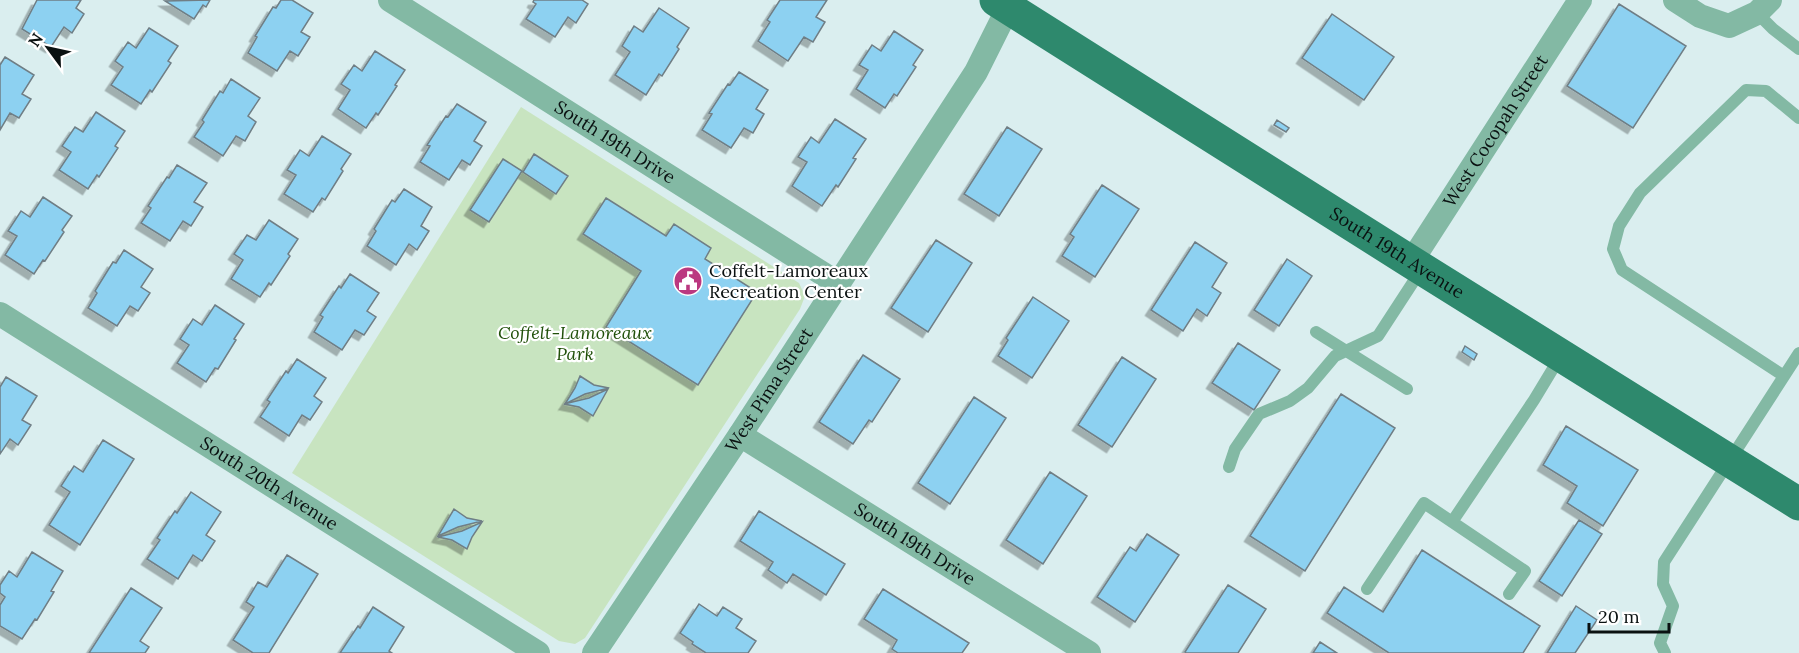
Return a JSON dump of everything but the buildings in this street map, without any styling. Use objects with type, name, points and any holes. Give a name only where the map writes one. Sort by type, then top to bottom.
[{"type":"main road","name":"South 19th Avenue","points":[[1005,3],[1416,266],[1799,504]]},
{"type":"street","name":"South 19th Drive","points":[[390,0],[839,284]]},
{"type":"street","name":"West Cocopah Street","points":[[1416,266],[1580,0]]},
{"type":"street","points":[[1674,0],[1700,16],[1729,26],[1764,7]]},
{"type":"street","name":"West Pima Street","points":[[594,653],[740,435],[976,72],[1005,3]]},
{"type":"street","name":"South 20th Avenue","points":[[0,314],[538,653]]},
{"type":"street","name":"South 19th Drive","points":[[740,435],[1089,653]]},
{"type":"lane","points":[[1764,7],[1773,29],[1799,49]]},
{"type":"lane","points":[[1784,376],[1622,270],[1613,249],[1619,226],[1640,193],[1746,90],[1766,91],[1799,118]]},
{"type":"lane","points":[[1229,468],[1235,449],[1259,414],[1290,401],[1308,388],[1335,356],[1378,336],[1416,266]]},
{"type":"lane","points":[[1316,332],[1407,389]]},
{"type":"lane","points":[[1665,653],[1660,643],[1673,606],[1663,584],[1664,562],[1799,353]]},
{"type":"lane","points":[[1452,522],[1561,356]]},
{"type":"lane","points":[[1367,589],[1424,503],[1525,571],[1509,594]]},
{"type":"green space","name":"Coffelt-Lamoreaux Park","points":[[521,107],[799,283],[805,296],[800,309],[585,638],[575,644],[559,641],[292,473]]},
{"type":"place","name":"Coffelt-Lamoreaux Recreation Center","points":[[688,281]]}]
